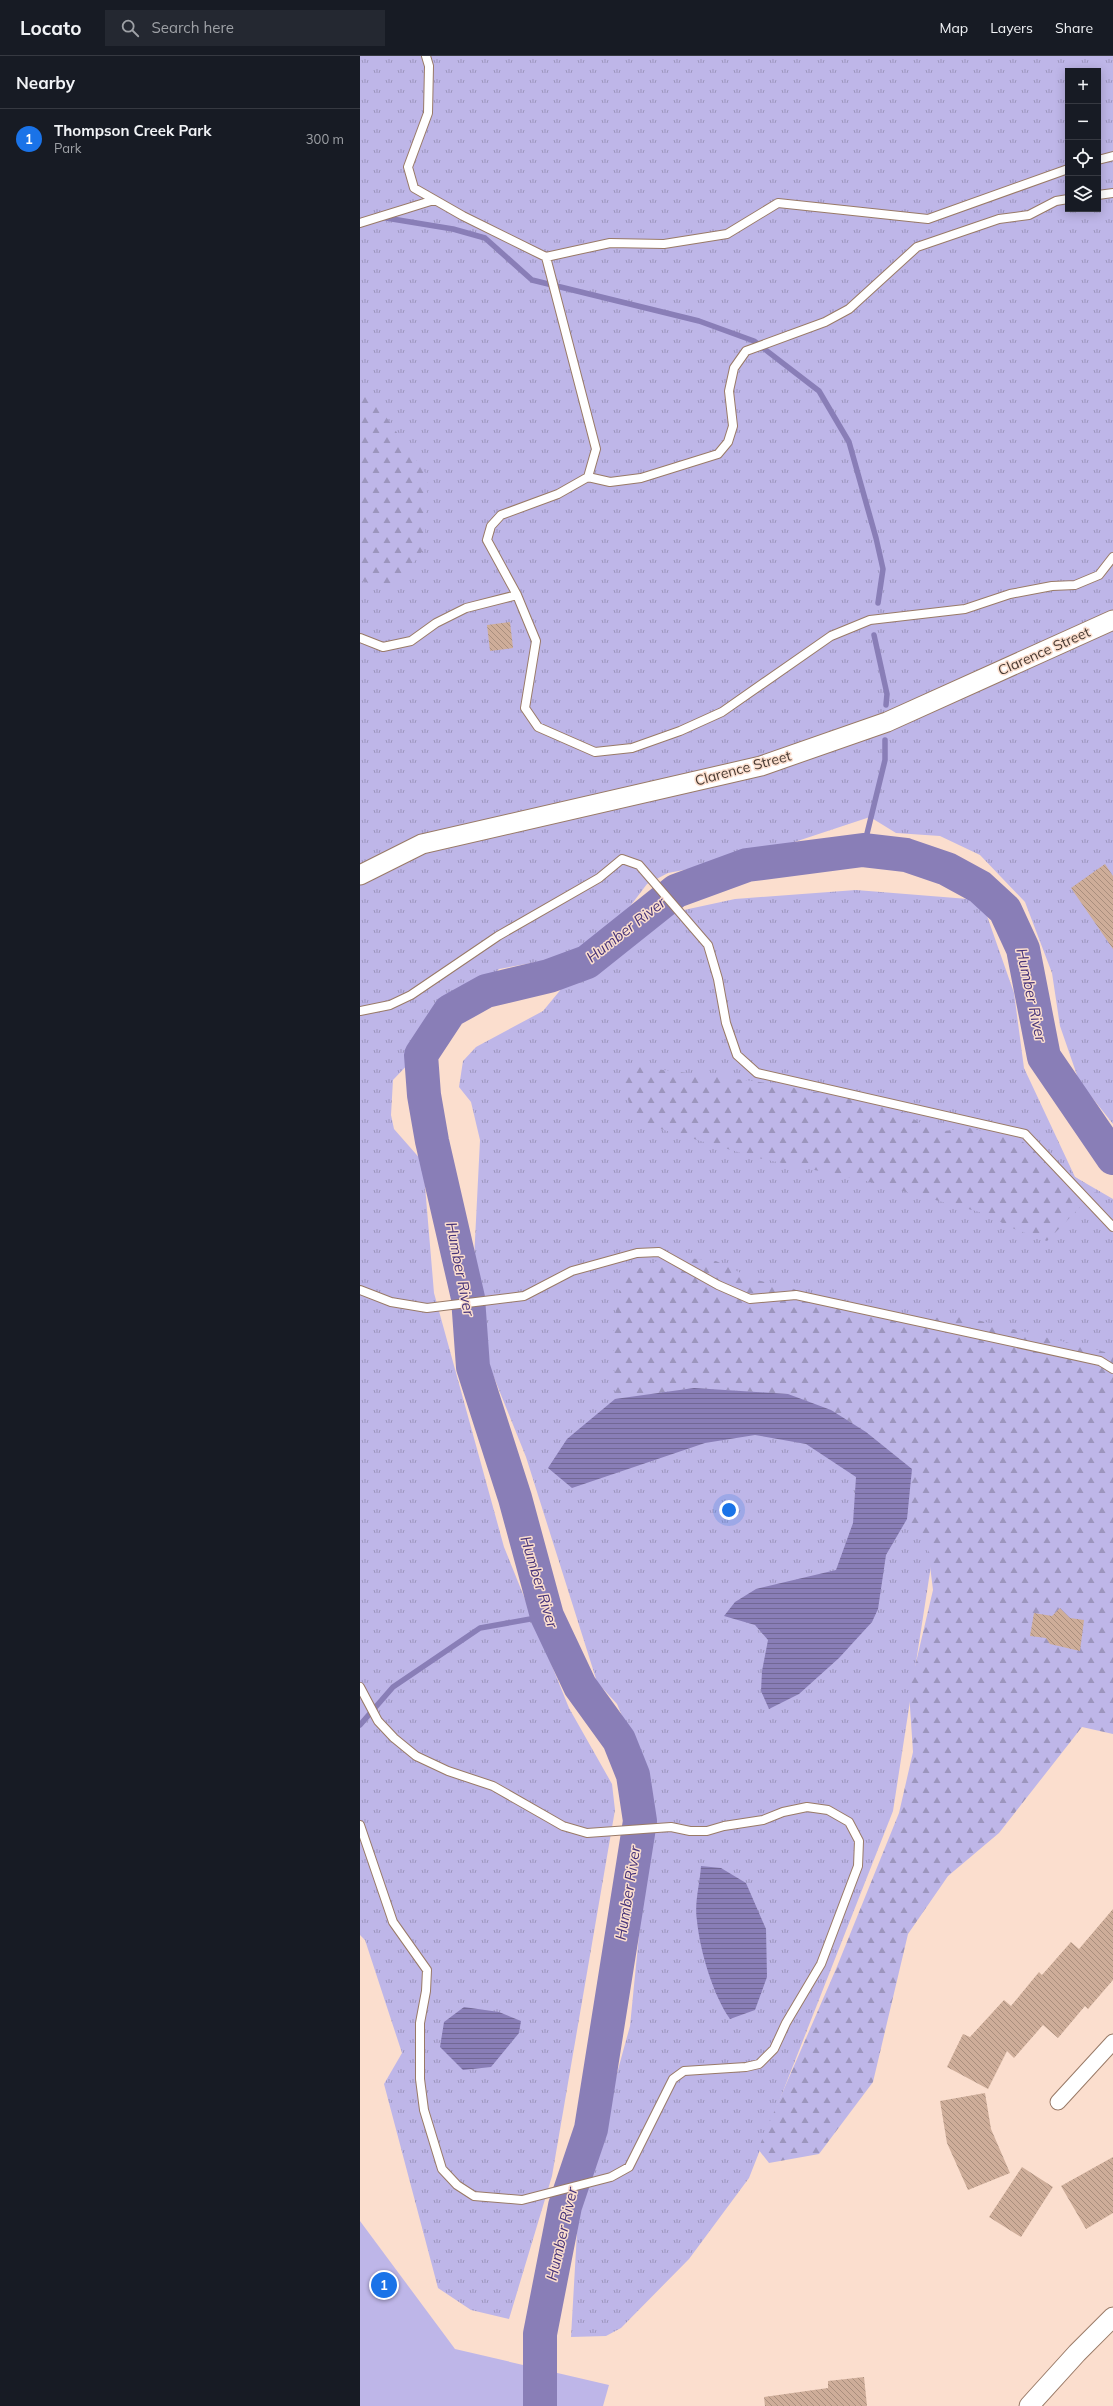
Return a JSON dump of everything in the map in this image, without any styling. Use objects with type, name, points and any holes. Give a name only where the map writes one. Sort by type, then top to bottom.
[{"type":"street","name":"Clarence Street","points":[[360,875],[422,844],[761,766],[887,722],[1113,620]]},
{"type":"street","points":[[1058,2102],[1113,2042]]},
{"type":"street","points":[[1029,2406],[1113,2317]]},
{"type":"lane","points":[[426,56],[429,66],[428,113],[408,167],[414,188],[434,200],[546,257],[610,243],[664,244],[727,234],[778,203],[928,219],[1065,170]]},
{"type":"lane","points":[[1101,159],[1113,156]]},
{"type":"lane","points":[[1101,195],[1113,193]]},
{"type":"lane","points":[[360,222],[434,200]]},
{"type":"lane","points":[[1065,200],[1056,201],[1029,215],[998,219],[917,248],[849,309],[825,322],[746,351],[734,368],[729,391],[733,426],[728,442],[718,454],[641,478],[610,482],[588,477],[558,494],[501,515],[491,526],[487,540],[517,595],[536,641],[525,708],[538,727],[595,752],[632,748],[680,731],[722,712],[831,636],[870,620],[957,610],[1010,594],[1052,586],[1075,585],[1099,575],[1113,557]]},
{"type":"lane","points":[[546,257],[596,449],[588,477]]},
{"type":"lane","points":[[360,638],[383,647],[411,641],[436,623],[466,608],[517,595]]},
{"type":"lane","points":[[360,1011],[390,1005],[411,995],[498,936],[599,878],[622,859],[639,865],[708,944],[718,979],[726,1023],[737,1055],[757,1073],[1025,1134],[1113,1227]]},
{"type":"lane","points":[[360,1290],[391,1302],[427,1308],[524,1296],[572,1271],[637,1253],[659,1252],[718,1285],[750,1299],[796,1295],[1100,1361],[1113,1369]]},
{"type":"lane","points":[[360,1687],[378,1721],[394,1738],[416,1756],[448,1771],[493,1786],[563,1826],[587,1832],[671,1827],[690,1831],[707,1831],[724,1826],[763,1820],[783,1812],[807,1807],[828,1810],[849,1822],[859,1841],[858,1866],[821,1964],[786,2022],[774,2049],[759,2064],[746,2068],[684,2071],[673,2079],[629,2167],[611,2177],[522,2200],[474,2196],[457,2185],[442,2169],[424,2110],[420,2079],[420,2023],[426,1992],[427,1970],[393,1922],[360,1825]]},
{"type":"green space","points":[[360,56],[1113,56],[1113,1124],[1079,1081],[1060,1026],[1052,973],[1025,902],[980,855],[940,836],[896,833],[870,817],[746,858],[668,873],[647,884],[606,938],[559,958],[499,969],[393,1080],[391,1115],[394,1129],[423,1162],[434,1293],[504,1547],[569,1708],[612,1784],[615,1810],[552,2176],[509,2319],[471,2310],[438,2288],[384,2084],[402,2053],[365,1940],[360,1935]]},
{"type":"green space","points":[[360,393],[377,404],[428,477],[424,549],[395,587],[360,581]]},
{"type":"green space","points":[[856,890],[968,899],[986,913],[1014,993],[1024,1068],[1075,1177],[1113,1199],[1113,1498],[943,1488],[893,1811],[749,2178],[689,2259],[621,2328],[606,2336],[571,2337],[578,2215],[630,2026],[648,1844],[643,1765],[617,1704],[597,1682],[526,1457],[483,1350],[474,1260],[480,1140],[471,1102],[459,1087],[463,1061],[476,1047],[543,1011],[572,976],[611,959],[670,913],[735,899]]},
{"type":"green space","points":[[639,1067],[760,1082],[860,1100],[896,1109],[936,1132],[969,1128],[1020,1140],[1096,1191],[1047,1241],[1012,1228],[983,1213],[866,1181],[758,1158],[647,1125],[636,1117],[620,1082]]},
{"type":"green space","points":[[669,1256],[716,1261],[753,1279],[915,1318],[965,1317],[1113,1354],[1113,1734],[1082,1727],[999,1833],[948,1876],[908,1934],[873,2082],[819,2154],[769,2163],[758,2149],[836,1969],[899,1813],[913,1752],[909,1692],[933,1590],[927,1541],[907,1519],[912,1469],[866,1432],[831,1410],[788,1394],[694,1388],[615,1399],[614,1335],[617,1303],[621,1288],[627,1273]]},
{"type":"green space","points":[[360,2221],[455,2349],[609,2385],[603,2406],[360,2406]]},
{"type":"shaded area","points":[[694,1388],[788,1394],[831,1410],[866,1432],[912,1469],[907,1519],[886,1555],[878,1609],[872,1622],[839,1658],[799,1694],[769,1709],[761,1691],[762,1671],[768,1640],[755,1625],[724,1616],[735,1602],[756,1589],[836,1570],[853,1523],[856,1477],[806,1444],[755,1435],[705,1443],[572,1488],[548,1468],[567,1439],[615,1399]]},
{"type":"shaded area","points":[[701,1866],[721,1868],[746,1883],[766,1929],[767,1977],[755,2010],[730,2019],[718,1998],[708,1972],[701,1946],[696,1908]]},
{"type":"shaded area","points":[[464,2007],[499,2012],[521,2021],[519,2033],[491,2067],[463,2070],[440,2047],[444,2022]]},
{"type":"building","points":[[510,622],[513,648],[490,651],[487,625]]},
{"type":"building","points":[[1105,864],[1113,876],[1113,949],[1071,888]]},
{"type":"building","points":[[1060,1608],[1070,1618],[1084,1620],[1080,1651],[1050,1644],[1046,1638],[1030,1636],[1034,1613],[1052,1616]]},
{"type":"building","points":[[1113,1909],[1113,1980],[1088,2009],[1085,2006],[1058,2038],[1043,2025],[1014,2058],[1007,2051],[988,2089],[947,2067],[963,2034],[970,2037],[1004,2000],[1011,2006],[1039,1972],[1042,1975],[1071,1942],[1079,1949]]},
{"type":"building","points":[[985,2093],[991,2129],[1010,2173],[968,2190],[947,2143],[940,2101]]},
{"type":"building","points":[[1113,2157],[1113,2213],[1086,2229],[1061,2186]]},
{"type":"building","points":[[1022,2167],[1053,2187],[1021,2237],[989,2217]]},
{"type":"building","points":[[864,2377],[867,2406],[765,2406],[764,2397],[828,2388],[828,2381]]},
{"type":"waterway","points":[[380,217],[453,229],[485,238],[532,280],[699,321],[754,341],[819,391],[849,442],[876,538],[883,569],[878,603]]},
{"type":"waterway","points":[[874,635],[887,694],[886,705]]},
{"type":"waterway","points":[[863,850],[885,760],[885,740]]},
{"type":"waterway","name":"Humber River","points":[[540,2406],[540,2334],[565,2206],[591,2129],[640,1821],[633,1775],[619,1740],[580,1686],[547,1616],[515,1498],[473,1367],[468,1298],[432,1141],[424,1095],[421,1055],[450,1011],[486,991],[549,976],[587,962],[676,891],[747,865],[863,850],[906,855],[947,869],[980,887],[1005,910],[1023,949],[1044,1057],[1113,1158]]},
{"type":"waterway","points":[[360,1725],[393,1687],[480,1628],[547,1616]]},
{"type":"place","name":"Thompson Creek Park","points":[[384,2285]]}]
